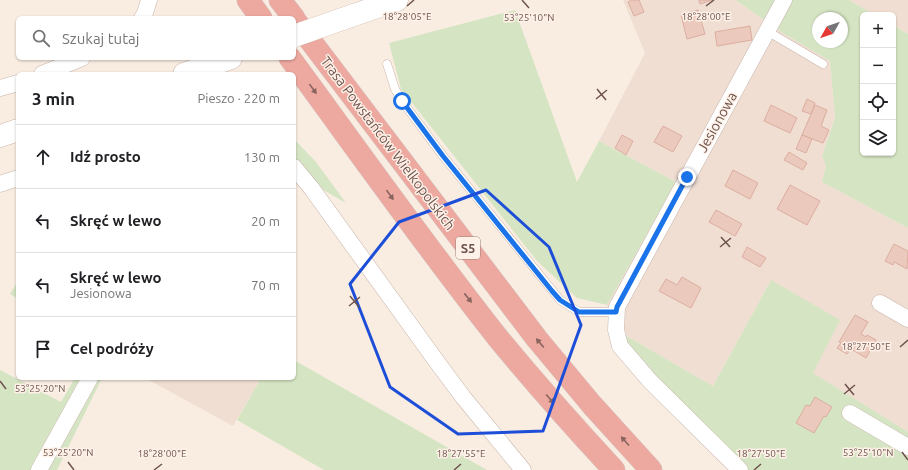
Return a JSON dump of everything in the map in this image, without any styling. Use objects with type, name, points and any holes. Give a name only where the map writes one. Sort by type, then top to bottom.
[{"type":"highway","points":[[248,0],[260,16]]},
{"type":"highway","name":"Trasa Powstańców Wielkopolskich","points":[[280,0],[292,16]]},
{"type":"highway","name":"Trasa Powstańców Wielkopolskich","points":[[296,21],[537,339],[592,405],[651,470]]},
{"type":"highway","name":"Trasa Powstańców Wielkopolskich","points":[[291,60],[418,233],[499,338],[556,407],[614,470]]},
{"type":"street","points":[[143,16],[149,0]]},
{"type":"street","points":[[296,35],[397,0]]},
{"type":"street","name":"Jesionowa","points":[[617,310],[784,0]]},
{"type":"street","points":[[47,72],[77,60]]},
{"type":"street","points":[[190,72],[224,61]]},
{"type":"street","points":[[0,88],[16,84]]},
{"type":"street","points":[[0,136],[16,131]]},
{"type":"street","points":[[296,170],[459,392],[523,470]]},
{"type":"street","points":[[0,184],[16,179]]},
{"type":"street","points":[[880,303],[908,319]]},
{"type":"street","points":[[617,310],[616,330],[620,346],[650,381],[740,470]]},
{"type":"street","points":[[39,470],[89,380]]},
{"type":"street","points":[[850,413],[908,447]]},
{"type":"lane","points":[[767,31],[823,64]]},
{"type":"lane","points":[[387,64],[395,89],[402,101],[443,156],[560,300],[579,312],[617,310]]},
{"type":"highlighted area","points":[[486,190],[549,247],[581,325],[543,431],[458,434],[390,387],[350,284],[399,222]]},
{"type":"shaded area","points":[[623,0],[736,0],[781,32],[830,61],[835,118],[822,156],[826,166],[822,182],[908,228],[908,432],[812,373],[771,280],[713,386],[616,330],[607,305],[676,182],[599,141],[645,53]]},
{"type":"shaded area","points":[[849,0],[908,0],[908,34],[896,27],[896,12],[870,12]]},
{"type":"shaded area","points":[[149,380],[260,380],[233,426]]},
{"type":"green space","points":[[736,0],[849,0],[870,12],[860,12],[860,156],[896,156],[896,27],[908,34],[908,228],[822,182],[826,166],[822,156],[835,118],[830,61],[781,32]]},
{"type":"green space","points":[[515,10],[577,182],[599,141],[676,182],[607,305],[577,298],[537,261],[401,89],[389,43]]},
{"type":"green space","points":[[296,141],[316,162],[346,203],[296,174]]},
{"type":"green space","points":[[771,280],[840,320],[813,373],[908,432],[908,470],[748,470],[682,411],[616,330],[713,386]]},
{"type":"green space","points":[[16,284],[16,298],[10,294]]},
{"type":"green space","points":[[296,361],[487,470],[324,470],[237,420],[260,380],[296,380]]},
{"type":"green space","points":[[0,370],[16,378],[16,380],[19,380],[61,402],[74,380],[101,380],[57,470],[0,470]]},
{"type":"building","points":[[632,0],[639,0],[644,12],[634,16],[628,2]]},
{"type":"building","points":[[699,0],[712,0],[700,4]]},
{"type":"building","points":[[698,10],[705,34],[687,39],[681,15]]},
{"type":"building","points":[[750,26],[752,40],[717,46],[715,32]]},
{"type":"building","points":[[807,99],[815,103],[811,114],[802,111]]},
{"type":"building","points":[[771,105],[797,118],[790,133],[764,121]]},
{"type":"building","points":[[815,105],[827,110],[821,126],[829,130],[823,143],[802,135]]},
{"type":"building","points":[[663,126],[682,136],[673,152],[654,142]]},
{"type":"building","points":[[622,135],[633,141],[626,155],[615,148]]},
{"type":"building","points":[[802,135],[812,139],[806,153],[796,149]]},
{"type":"building","points":[[789,152],[807,163],[803,170],[784,160]]},
{"type":"building","points":[[733,170],[758,183],[750,199],[725,186]]},
{"type":"building","points":[[790,185],[820,201],[807,225],[777,209]]},
{"type":"building","points":[[716,210],[742,224],[735,236],[709,222]]},
{"type":"building","points":[[894,244],[908,251],[907,269],[894,262],[893,265],[885,261]]},
{"type":"building","points":[[747,247],[766,258],[760,267],[742,257]]},
{"type":"building","points":[[682,277],[701,288],[691,308],[659,291],[666,279],[677,285]]},
{"type":"building","points":[[855,315],[868,322],[861,334],[866,337],[867,335],[876,340],[866,358],[851,349],[847,354],[837,348]]},
{"type":"building","points":[[815,397],[832,407],[826,417],[824,416],[814,433],[796,423],[806,405],[810,406]]},
{"type":"route","points":[[402,101],[443,156],[552,291],[560,300],[579,312],[616,312],[617,307],[687,177]]}]
